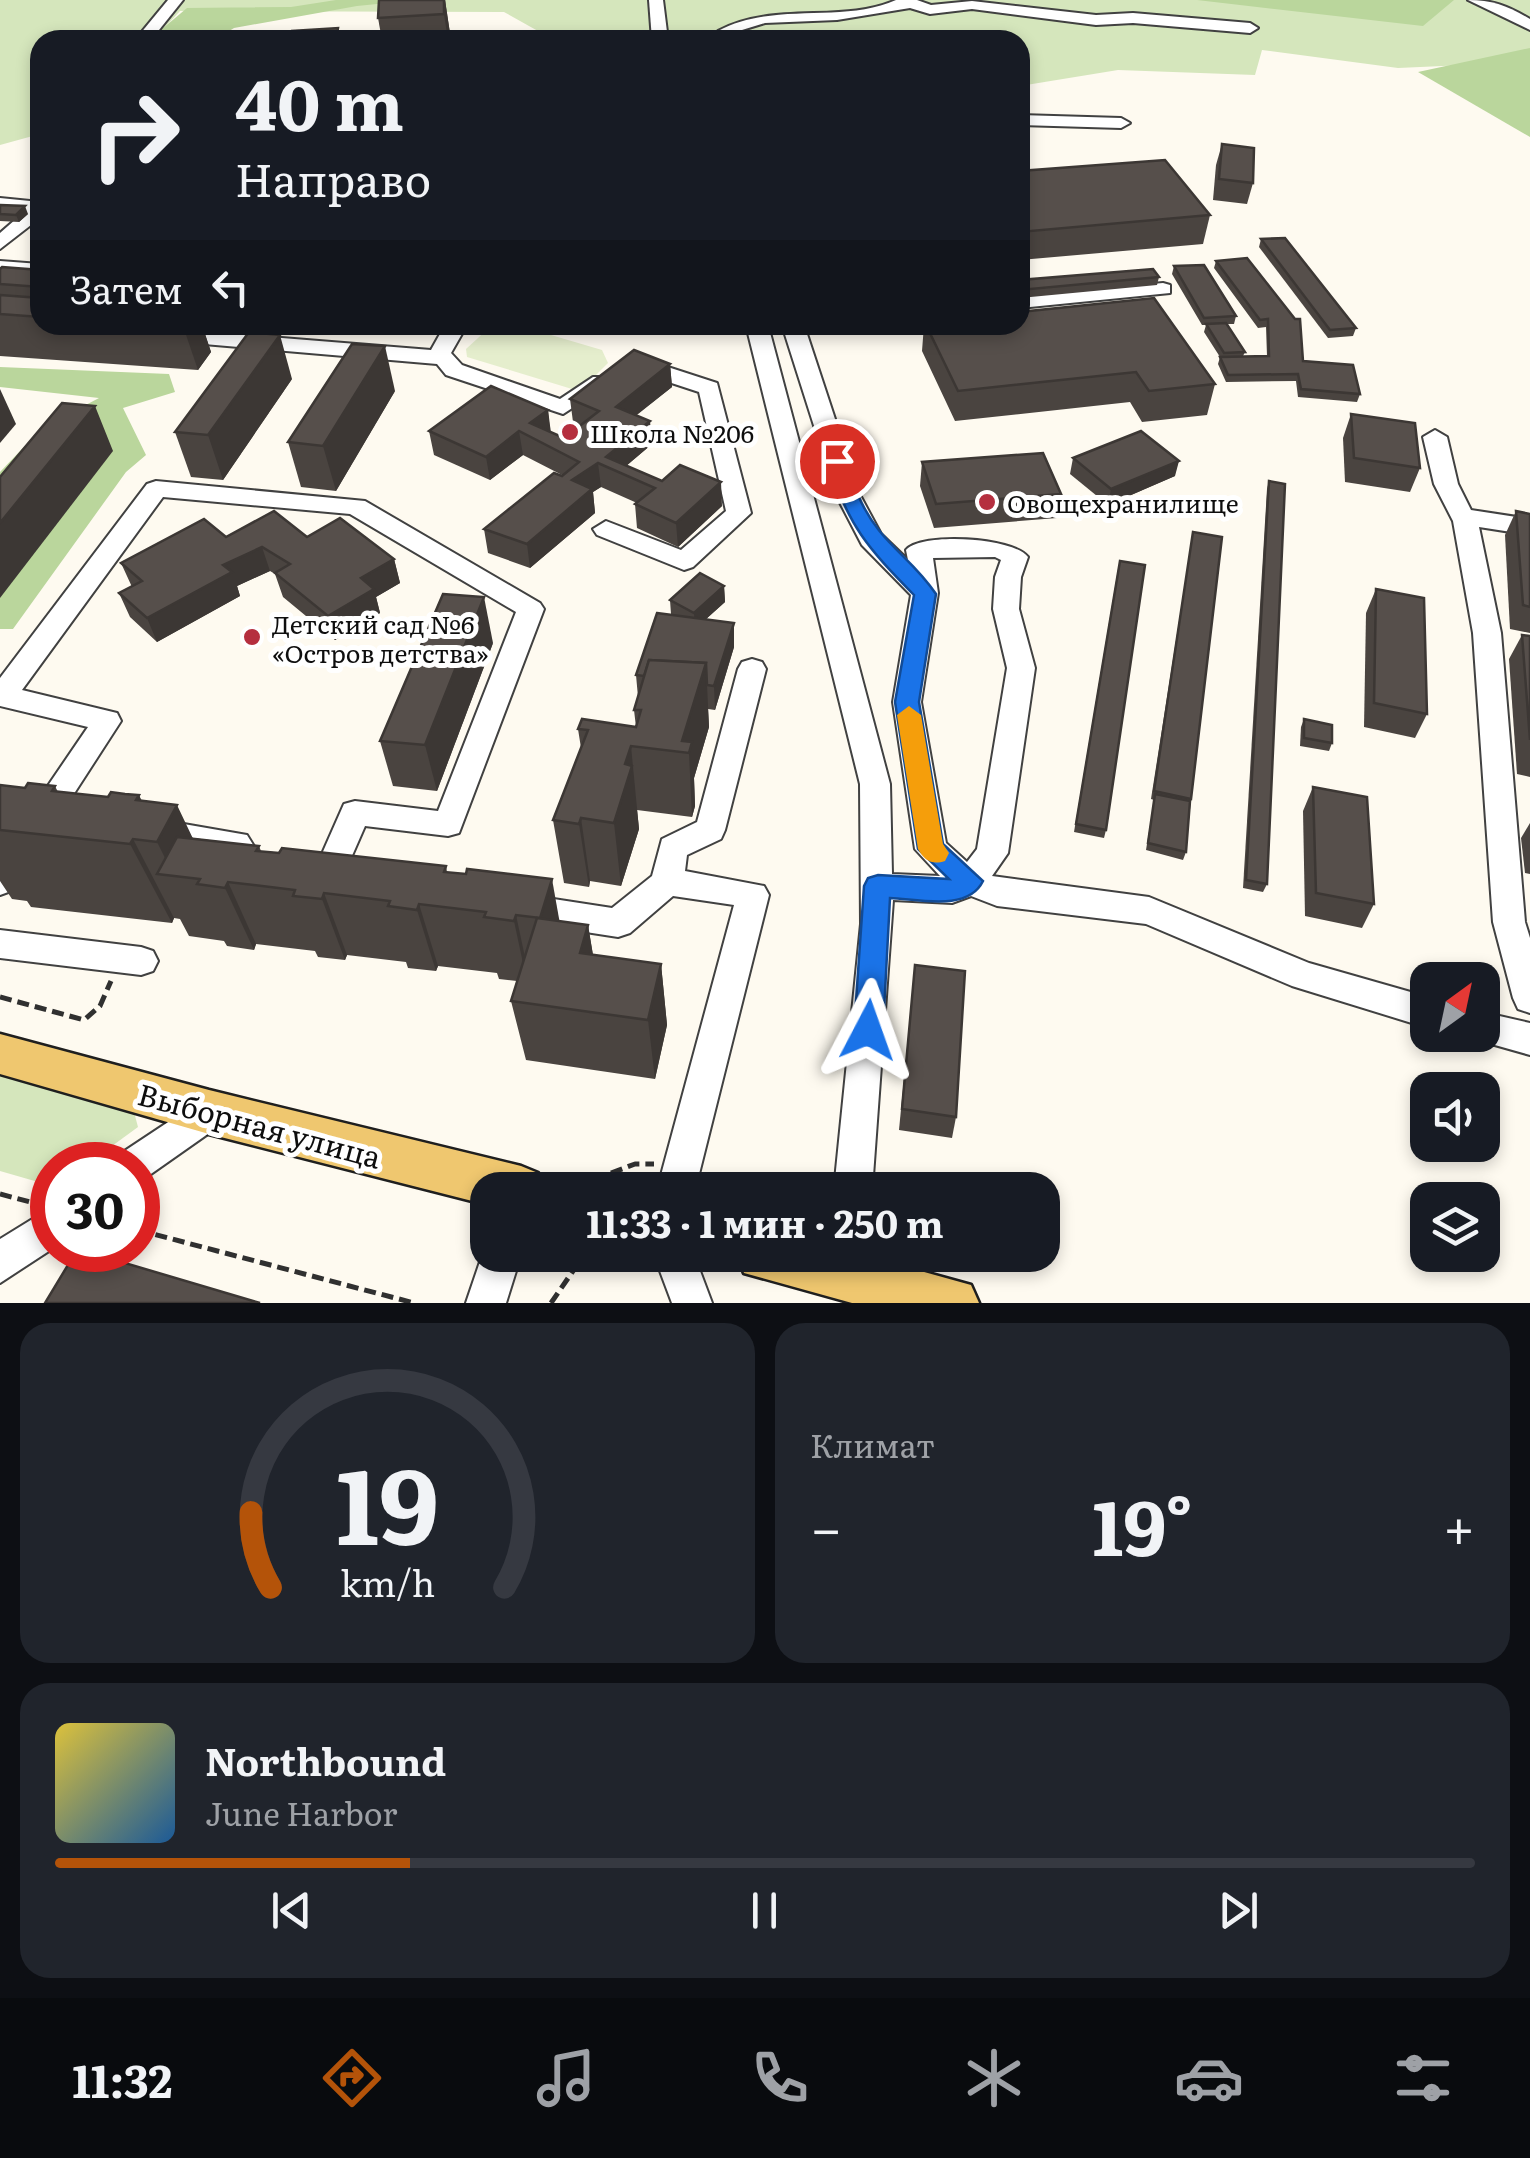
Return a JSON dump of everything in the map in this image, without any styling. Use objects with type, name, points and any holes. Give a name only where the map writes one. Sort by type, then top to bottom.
[{"type":"main road","name":"Выборная улица","points":[[0,1054],[209,1112],[470,1177]]},
{"type":"main road","points":[[862,1272],[953,1303]]},
{"type":"street","points":[[152,30],[176,0]]},
{"type":"street","points":[[656,0],[659,30]]},
{"type":"street","points":[[1475,0],[1503,9],[1530,26]]},
{"type":"street","points":[[730,30],[743,21],[764,16],[834,16],[905,2],[930,10],[972,5],[1096,20],[1133,18],[1250,28]]},
{"type":"street","points":[[1030,120],[1120,123]]},
{"type":"street","points":[[0,204],[30,207]]},
{"type":"street","points":[[0,243],[30,217]]},
{"type":"street","points":[[0,224],[22,225]]},
{"type":"street","points":[[0,267],[30,269]]},
{"type":"street","points":[[1030,301],[1163,289]]},
{"type":"street","points":[[159,335],[438,358],[454,370],[562,407],[630,362],[709,388],[739,513],[684,562],[606,528]]},
{"type":"street","points":[[438,358],[451,335]]},
{"type":"street","points":[[760,335],[829,594],[874,784],[878,886],[854,1172]]},
{"type":"street","points":[[796,335],[848,495],[871,539],[925,594]]},
{"type":"street","points":[[1435,437],[1439,463],[1462,516],[1488,633],[1530,998]]},
{"type":"street","points":[[0,882],[31,811],[107,721],[1,695],[156,489],[356,507],[531,609],[448,824],[355,813],[326,880]]},
{"type":"street","points":[[1462,516],[1530,527]]},
{"type":"street","points":[[878,886],[952,890],[970,881],[992,854],[1021,668],[1006,609],[1008,577],[1015,557],[999,548],[919,550],[925,594],[907,702],[931,849],[970,881],[997,893],[1149,911],[1304,976],[1410,1008]]},
{"type":"street","points":[[500,904],[618,923],[668,882],[673,848],[710,830],[752,670]]},
{"type":"street","points":[[31,811],[84,820]]},
{"type":"street","points":[[122,826],[236,844],[255,872],[364,885]]},
{"type":"street","points":[[668,882],[753,895],[681,1172]]},
{"type":"street","points":[[0,944],[132,960]]},
{"type":"street","points":[[1500,1032],[1530,1039]]},
{"type":"street","points":[[160,1148],[209,1112]]},
{"type":"street","points":[[0,1263],[30,1230]]},
{"type":"street","points":[[486,1303],[496,1272]]},
{"type":"street","points":[[680,1272],[692,1303]]},
{"type":"path","points":[[0,998],[84,1020],[100,1006],[132,960]]},
{"type":"path","points":[[614,1172],[635,1164],[660,1172]]},
{"type":"path","points":[[0,1194],[30,1208]]},
{"type":"path","points":[[160,1236],[414,1303]]},
{"type":"path","points":[[552,1303],[573,1272]]},
{"type":"green space","points":[[0,0],[1530,0],[1530,62],[1398,68],[1262,50],[1255,75],[1118,70],[1030,84],[1030,30],[536,30],[504,12],[180,11],[162,30],[30,30],[30,137],[0,145]]},
{"type":"green space","points":[[336,0],[417,0],[357,6],[231,30],[161,30],[187,8],[291,7]]},
{"type":"green space","points":[[1197,0],[1454,0],[1423,26]]},
{"type":"green space","points":[[1530,48],[1530,137],[1418,72]]},
{"type":"green space","points":[[481,335],[551,335],[602,350],[608,363],[587,384],[572,389],[467,357],[466,349]]},
{"type":"green space","points":[[0,367],[169,374],[175,392],[123,408],[146,455],[126,472],[13,629],[0,629],[0,472],[42,428],[99,398],[0,387]]},
{"type":"green space","points":[[0,1068],[134,1112],[138,1127],[117,1142],[30,1142],[30,1180],[0,1171]]},
{"type":"building","points":[[379,0],[444,0],[444,14],[378,18]]},
{"type":"building","points":[[1222,144],[1254,148],[1253,183],[1219,179]]},
{"type":"building","points":[[1165,160],[1210,215],[1030,231],[1030,170]]},
{"type":"building","points":[[0,205],[25,206],[16,215],[0,214]]},
{"type":"building","points":[[1285,238],[1356,328],[1330,330],[1261,239]]},
{"type":"building","points":[[1247,258],[1295,319],[1300,319],[1303,361],[1353,365],[1360,394],[1301,389],[1298,374],[1228,375],[1220,357],[1269,356],[1268,319],[1260,320],[1216,261]]},
{"type":"building","points":[[1204,265],[1236,316],[1204,318],[1174,266]]},
{"type":"building","points":[[0,269],[30,269],[30,286],[0,284]]},
{"type":"building","points":[[1153,269],[1159,277],[1030,289],[1030,279]]},
{"type":"building","points":[[0,295],[30,297],[30,316],[0,314]]},
{"type":"building","points":[[1154,298],[1215,384],[1149,391],[1136,372],[958,391],[931,335],[1030,335],[1030,311]]},
{"type":"building","points":[[1226,323],[1245,352],[1224,353],[1206,324]]},
{"type":"building","points":[[247,335],[280,335],[208,435],[175,432]]},
{"type":"building","points":[[352,344],[385,346],[323,446],[288,442]]},
{"type":"building","points":[[634,350],[670,364],[616,407],[650,421],[606,457],[662,481],[680,465],[721,482],[676,523],[635,504],[655,488],[598,463],[572,480],[592,489],[527,544],[484,529],[554,473],[562,476],[579,462],[519,431],[486,457],[429,431],[491,386],[548,410],[530,423],[564,438],[599,411],[570,399]]},
{"type":"building","points":[[62,403],[95,406],[0,523],[0,477]]},
{"type":"building","points":[[1351,414],[1415,423],[1420,468],[1354,458]]},
{"type":"building","points":[[1141,431],[1179,461],[1111,489],[1073,458]]},
{"type":"building","points":[[1043,453],[1061,494],[936,504],[922,462]]},
{"type":"building","points":[[1269,481],[1285,484],[1267,884],[1246,880]]},
{"type":"building","points":[[274,511],[307,537],[340,518],[394,559],[361,578],[374,589],[328,616],[275,573],[290,564],[262,547],[223,565],[232,572],[147,618],[119,593],[142,581],[121,563],[204,519],[226,537]]},
{"type":"building","points":[[1516,511],[1530,514],[1530,607],[1523,605]]},
{"type":"building","points":[[1193,532],[1222,537],[1191,799],[1154,791]]},
{"type":"building","points":[[1120,561],[1145,565],[1106,830],[1076,824]]},
{"type":"building","points":[[700,573],[724,586],[694,613],[670,600]]},
{"type":"building","points":[[1376,589],[1424,598],[1427,714],[1374,703]]},
{"type":"building","points":[[443,594],[484,597],[425,745],[380,741]]},
{"type":"building","points":[[657,613],[734,623],[714,686],[707,685],[706,663],[649,660],[644,676],[636,675]]},
{"type":"building","points":[[1522,635],[1530,636],[1530,740]]},
{"type":"building","points":[[649,660],[706,663],[682,741],[692,742],[689,753],[631,746],[625,764],[632,766],[614,823],[581,818],[579,824],[553,820],[588,730],[578,729],[582,719],[636,727],[641,710],[634,710]]},
{"type":"building","points":[[1304,719],[1332,725],[1332,743],[1304,738]]},
{"type":"building","points":[[28,783],[55,786],[52,791],[108,797],[111,792],[139,795],[136,800],[177,805],[157,842],[133,839],[130,844],[0,830],[0,785],[25,788]]},
{"type":"building","points":[[1313,787],[1367,797],[1374,904],[1316,893]]},
{"type":"building","points":[[1155,794],[1190,801],[1186,852],[1148,843]]},
{"type":"building","points":[[177,837],[259,846],[256,851],[279,853],[282,848],[446,866],[444,872],[466,874],[467,869],[552,879],[540,918],[516,915],[514,921],[484,917],[486,912],[419,904],[417,910],[388,906],[390,901],[324,893],[322,899],[293,896],[295,890],[228,882],[225,888],[197,884],[200,879],[157,874]]},
{"type":"building","points":[[537,918],[588,925],[580,953],[661,964],[648,1020],[511,1001]]},
{"type":"building","points":[[915,965],[965,971],[956,1117],[902,1109]]},
{"type":"building","points":[[64,1272],[155,1272],[260,1303],[45,1303]]},
{"type":"slow traffic","points":[[909,715],[931,849],[936,853]]},
{"type":"place","name":"Школа №206","points":[[570,432]]},
{"type":"place","name":"Овощехранилище","points":[[987,502]]},
{"type":"place","name":"Детский сад №6 «Остров детства»","points":[[252,637]]},
{"type":"route","points":[[837,461],[848,495],[871,539],[925,594],[907,702],[931,849],[970,881],[952,890],[878,886],[868,1030]]}]
